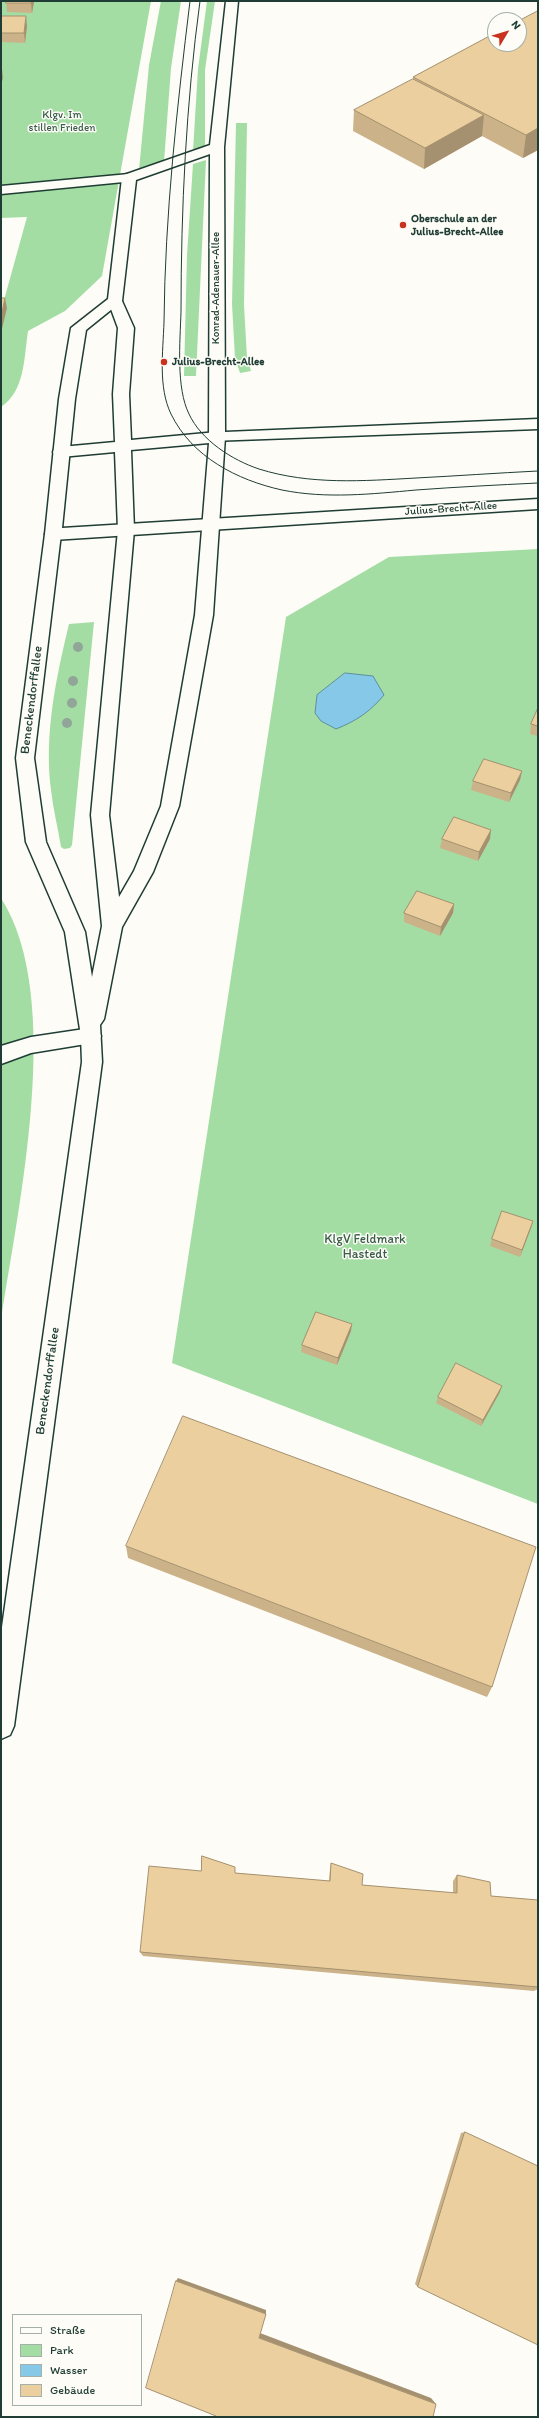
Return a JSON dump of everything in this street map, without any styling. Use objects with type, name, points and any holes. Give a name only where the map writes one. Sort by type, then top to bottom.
[{"type":"street","name":"Konrad-Adenauer-Allee","points":[[211,525],[217,438],[217,147],[232,1]]},
{"type":"street","points":[[1,190],[129,178],[217,147]]},
{"type":"street","points":[[124,444],[121,394],[126,328],[115,301],[129,178]]},
{"type":"street","points":[[115,301],[79,328],[61,452],[124,444],[217,438],[538,424]]},
{"type":"street","name":"Beneckendorffallee","points":[[91,1036],[112,926],[100,815],[126,530],[124,444]]},
{"type":"street","name":"Beneckendorffallee","points":[[1,1726],[92,1062],[91,1036],[75,932],[36,842],[24,758],[53,534],[61,452]]},
{"type":"street","name":"Julius-Brecht-Allee","points":[[53,534],[538,504]]},
{"type":"street","name":"Beneckendorffallee","points":[[112,926],[143,872],[170,806],[204,615],[211,525]]},
{"type":"street","points":[[1,1055],[31,1045],[91,1036]]},
{"type":"green space","name":"Klgv. Im stillen Frieden","points":[[1,1],[151,1],[102,276],[65,311],[28,331],[24,363],[19,383],[9,400],[1,407],[1,311],[27,217],[1,218]]},
{"type":"green space","points":[[161,1],[181,1],[171,68],[164,162],[139,170],[149,65]]},
{"type":"green space","points":[[207,1],[215,1],[205,70],[205,147],[193,151],[198,69]]},
{"type":"green space","points":[[236,123],[247,123],[244,305],[247,358],[251,371],[240,373],[235,358],[232,304]]},
{"type":"green space","points":[[206,160],[196,376],[184,376],[187,255],[193,164]]},
{"type":"green space","name":"KlgV Feldmark Hastedt","points":[[538,549],[538,1504],[172,1363],[286,617],[389,557]]},
{"type":"green space","points":[[94,622],[72,845],[70,848],[64,849],[61,847],[54,811],[49,769],[52,706],[69,624]]},
{"type":"green space","points":[[1,898],[20,940],[30,990],[34,1046],[31,1104],[25,1163],[1,1320]]},
{"type":"water","points":[[345,673],[373,676],[384,695],[362,715],[350,723],[336,729],[321,721],[315,713],[317,695]]},
{"type":"building","points":[[6,1],[31,1],[31,3],[6,3]]},
{"type":"building","points":[[538,11],[538,128],[526,135],[413,77],[487,37],[487,52],[527,52],[527,17]]},
{"type":"building","points":[[1,16],[26,16],[24,33],[1,33]]},
{"type":"building","points":[[413,79],[484,115],[425,148],[354,110]]},
{"type":"building","points":[[1,298],[5,298],[1,317]]},
{"type":"building","points":[[538,708],[538,726],[531,724]]},
{"type":"building","points":[[484,759],[522,771],[511,793],[473,781]]},
{"type":"building","points":[[454,817],[491,830],[479,852],[442,839]]},
{"type":"building","points":[[417,891],[454,904],[441,927],[404,913]]},
{"type":"building","points":[[502,1211],[533,1221],[522,1250],[492,1239]]},
{"type":"building","points":[[316,1312],[352,1324],[338,1358],[302,1345]]},
{"type":"building","points":[[456,1363],[502,1386],[483,1420],[438,1397]]},
{"type":"building","points":[[183,1416],[536,1547],[492,1687],[126,1546]]},
{"type":"building","points":[[202,1856],[235,1867],[235,1873],[330,1881],[331,1863],[363,1874],[362,1885],[457,1893],[457,1875],[490,1882],[491,1896],[538,1900],[538,1987],[140,1952],[149,1866],[201,1871]]},
{"type":"building","points":[[465,2132],[538,2166],[538,2345],[418,2287]]},
{"type":"building","points":[[176,2281],[266,2314],[259,2338],[436,2404],[433,2417],[215,2417],[216,2416],[146,2388]]},
{"type":"tram line","points":[[190,1],[176,121],[169,201],[162,357],[164,392],[171,414],[180,429],[191,443],[203,454],[233,473],[265,486],[299,493],[349,495],[538,483]]},
{"type":"tram line","points":[[200,1],[191,79],[185,156],[180,351],[180,378],[182,391],[189,414],[194,423],[218,448],[238,460],[259,469],[298,478],[356,481],[538,471]]},
{"type":"place","name":"Oberschule an der Julius-Brecht-Allee","points":[[403,225]]},
{"type":"place","name":"Julius-Brecht-Allee","points":[[164,362]]}]
